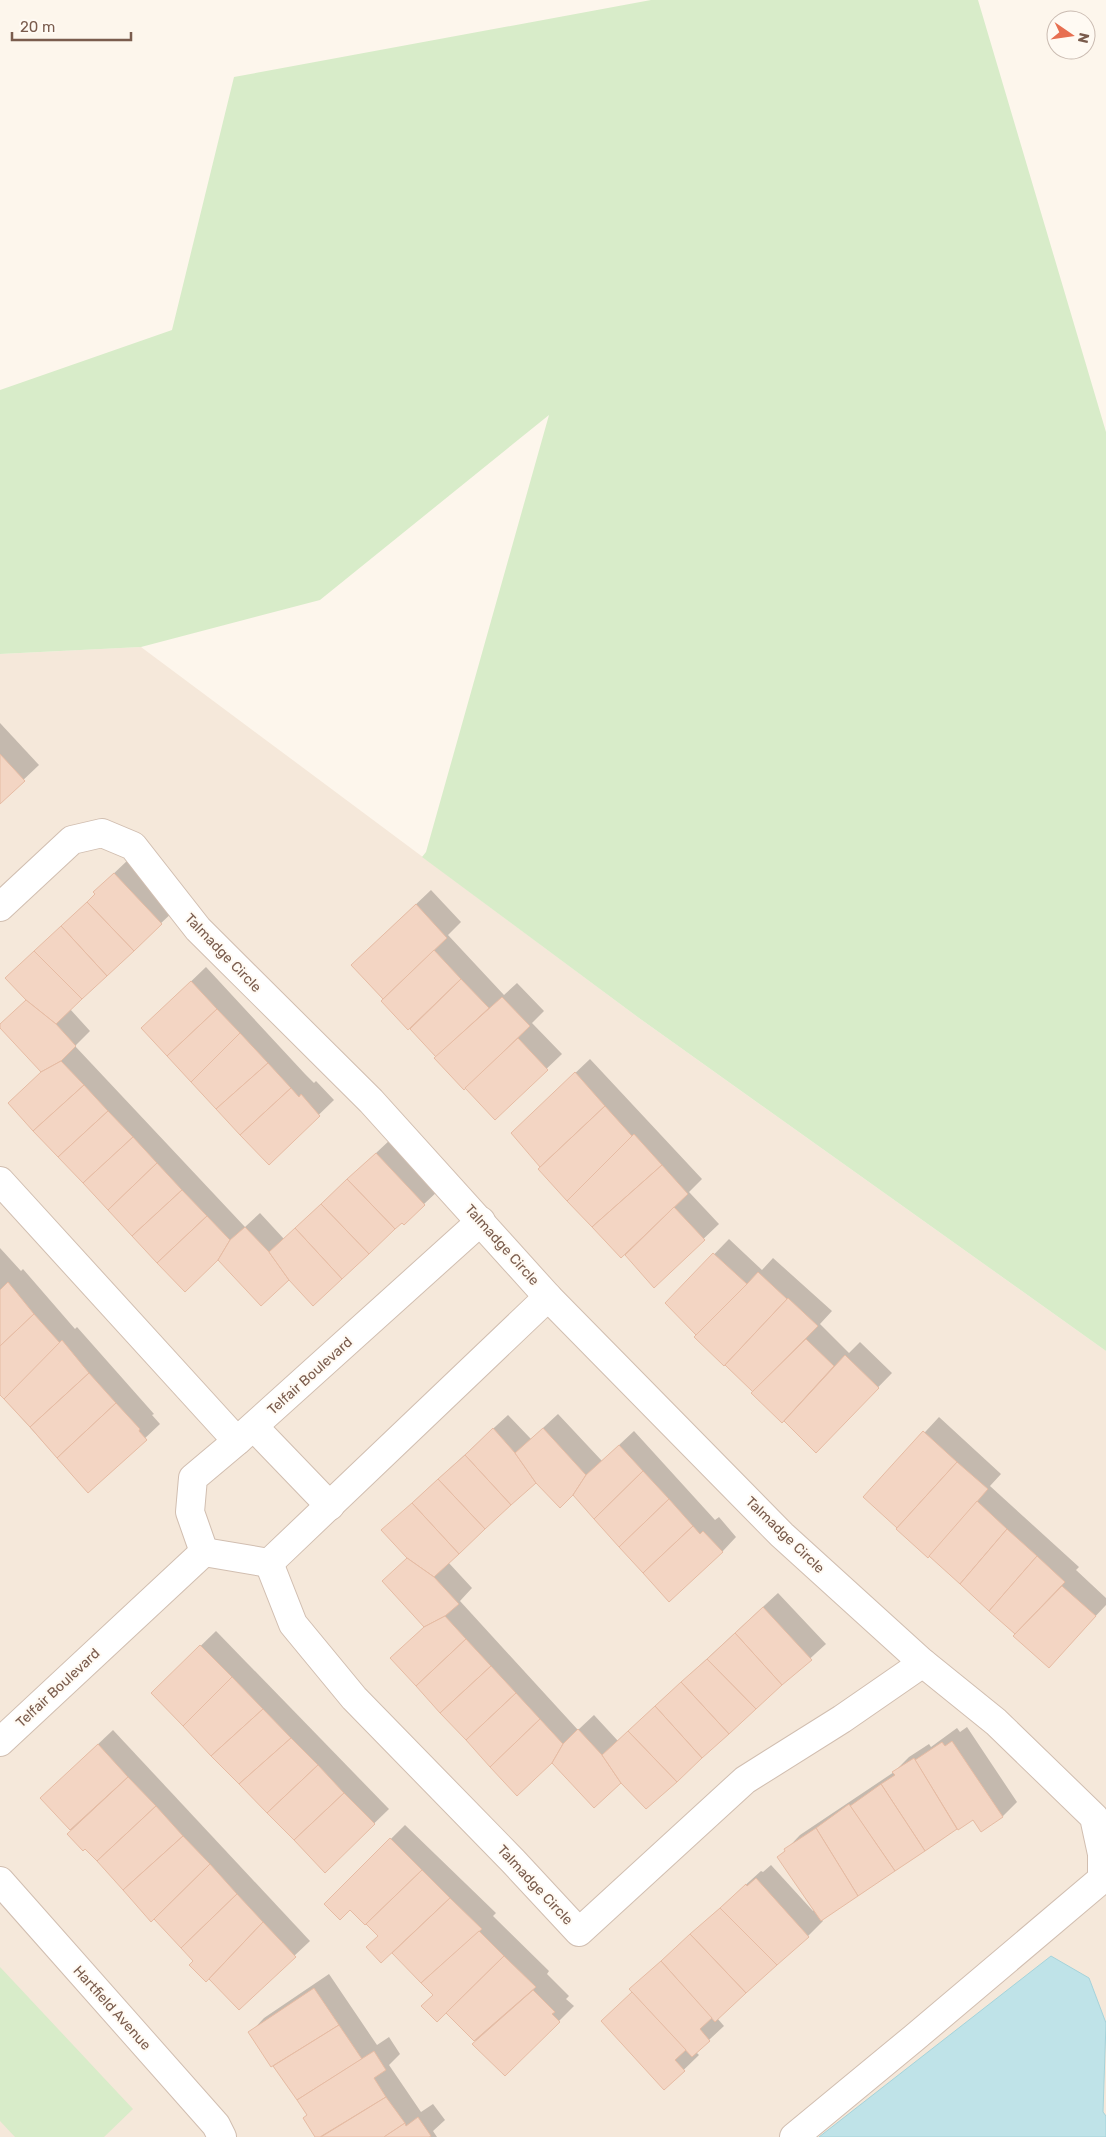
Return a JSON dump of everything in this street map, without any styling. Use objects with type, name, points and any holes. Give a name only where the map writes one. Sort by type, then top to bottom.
[{"type":"street","name":"Talmadge Circle","points":[[0,907],[72,840],[102,833],[133,846],[198,929],[372,1101],[548,1297],[782,1535],[923,1663],[842,1720],[745,1780],[579,1932],[513,1861],[354,1698],[293,1624],[269,1563]]},
{"type":"street","points":[[0,1181],[245,1434],[330,1506]]},
{"type":"street","name":"Telfair Boulevard","points":[[0,1742],[204,1552],[190,1512],[193,1478],[245,1434],[481,1221]]},
{"type":"street","points":[[204,1552],[269,1563],[548,1297]]},
{"type":"street","points":[[794,2137],[1102,1879],[1102,1854],[1094,1817],[1043,1767],[1020,1748],[996,1722],[923,1663]]},
{"type":"street","name":"Hartfield Avenue","points":[[0,1881],[216,2125],[222,2137]]},
{"type":"shaded area","points":[[141,647],[639,1018],[1106,1351],[1106,2137],[0,2137],[0,654]]},
{"type":"green space","points":[[651,0],[978,0],[1106,432],[1106,1351],[639,1018],[422,857],[426,852],[549,415],[320,600],[141,647],[0,654],[0,390],[172,330],[234,77]]},
{"type":"green space","points":[[0,1967],[133,2109],[104,2137],[15,2137],[0,2121]]},
{"type":"water","points":[[1051,1956],[1089,1978],[1106,2023],[1103,2112],[1106,2116],[1106,2137],[819,2137]]},
{"type":"building","points":[[0,754],[25,781],[0,804]]},
{"type":"building","points":[[114,873],[162,924],[134,951],[87,902],[95,894],[93,892]]},
{"type":"building","points":[[87,902],[134,951],[107,976],[61,926]]},
{"type":"building","points":[[416,904],[447,938],[383,999],[351,965]]},
{"type":"building","points":[[61,926],[107,976],[82,999],[34,951]]},
{"type":"building","points":[[434,950],[461,979],[408,1030],[381,1001]]},
{"type":"building","points":[[34,951],[82,999],[56,1024],[26,1000],[5,978]]},
{"type":"building","points":[[461,979],[489,1008],[436,1057],[410,1029]]},
{"type":"building","points":[[191,981],[217,1009],[167,1056],[141,1028]]},
{"type":"building","points":[[502,997],[530,1026],[464,1090],[434,1058]]},
{"type":"building","points":[[26,1000],[56,1024],[76,1046],[61,1061],[41,1072],[0,1028],[0,1024]]},
{"type":"building","points":[[217,1009],[240,1033],[191,1082],[167,1056]]},
{"type":"building","points":[[240,1033],[268,1063],[216,1109],[191,1082]]},
{"type":"building","points":[[518,1038],[548,1070],[495,1120],[465,1088]]},
{"type":"building","points":[[61,1061],[84,1085],[33,1131],[8,1103],[41,1072]]},
{"type":"building","points":[[268,1063],[291,1088],[240,1135],[216,1109]]},
{"type":"building","points":[[575,1072],[605,1106],[540,1167],[511,1133]]},
{"type":"building","points":[[84,1085],[108,1111],[58,1157],[33,1131]]},
{"type":"building","points":[[291,1088],[299,1097],[301,1094],[320,1116],[269,1165],[240,1135]]},
{"type":"building","points":[[605,1106],[632,1136],[567,1201],[538,1169]]},
{"type":"building","points":[[108,1111],[133,1137],[83,1183],[58,1157]]},
{"type":"building","points":[[634,1134],[662,1165],[592,1227],[567,1201]]},
{"type":"building","points":[[133,1137],[157,1163],[108,1210],[83,1183]]},
{"type":"building","points":[[376,1153],[425,1205],[404,1225],[402,1223],[395,1229],[347,1179]]},
{"type":"building","points":[[157,1163],[182,1190],[132,1236],[108,1210]]},
{"type":"building","points":[[662,1165],[688,1194],[621,1258],[592,1227]]},
{"type":"building","points":[[347,1179],[395,1229],[369,1254],[321,1204]]},
{"type":"building","points":[[182,1190],[207,1216],[157,1263],[132,1236]]},
{"type":"building","points":[[321,1204],[369,1254],[342,1279],[295,1228]]},
{"type":"building","points":[[674,1207],[705,1240],[654,1288],[625,1255]]},
{"type":"building","points":[[207,1216],[230,1240],[218,1260],[185,1292],[157,1263]]},
{"type":"building","points":[[245,1227],[269,1252],[289,1280],[261,1306],[218,1260],[230,1240]]},
{"type":"building","points":[[295,1228],[342,1279],[313,1306],[289,1280],[269,1252]]},
{"type":"building","points":[[713,1253],[747,1284],[696,1335],[665,1303]]},
{"type":"building","points":[[758,1272],[787,1299],[724,1366],[694,1337]]},
{"type":"building","points":[[8,1282],[34,1314],[0,1346],[0,1290]]},
{"type":"building","points":[[788,1298],[818,1326],[753,1392],[725,1365]]},
{"type":"building","points":[[34,1314],[60,1343],[4,1399],[0,1395],[0,1346]]},
{"type":"building","points":[[806,1339],[834,1366],[782,1423],[751,1393]]},
{"type":"building","points":[[62,1340],[89,1373],[30,1427],[4,1399]]},
{"type":"building","points":[[845,1355],[879,1388],[816,1453],[784,1421]]},
{"type":"building","points":[[89,1373],[116,1403],[57,1458],[30,1427]]},
{"type":"building","points":[[116,1403],[140,1429],[139,1431],[147,1440],[88,1493],[57,1458]]},
{"type":"building","points":[[493,1428],[515,1453],[536,1483],[511,1505],[465,1455]]},
{"type":"building","points":[[543,1428],[586,1475],[573,1495],[560,1508],[536,1483],[515,1453]]},
{"type":"building","points":[[923,1431],[957,1462],[897,1528],[863,1497]]},
{"type":"building","points":[[619,1445],[643,1471],[594,1519],[573,1495],[586,1475]]},
{"type":"building","points":[[465,1455],[511,1505],[485,1529],[438,1479]]},
{"type":"building","points":[[957,1462],[988,1489],[928,1558],[896,1529]]},
{"type":"building","points":[[643,1471],[669,1499],[619,1547],[594,1519]]},
{"type":"building","points":[[438,1479],[485,1529],[459,1554],[412,1503]]},
{"type":"building","points":[[669,1499],[693,1526],[643,1573],[619,1547]]},
{"type":"building","points":[[977,1501],[1007,1529],[960,1584],[929,1556]]},
{"type":"building","points":[[412,1503],[459,1554],[434,1577],[407,1558],[381,1530]]},
{"type":"building","points":[[693,1526],[700,1534],[703,1531],[723,1552],[669,1602],[643,1573]]},
{"type":"building","points":[[1007,1529],[1037,1556],[989,1611],[960,1584]]},
{"type":"building","points":[[1037,1556],[1065,1582],[1015,1634],[989,1611]]},
{"type":"building","points":[[407,1558],[434,1577],[459,1604],[445,1616],[424,1627],[382,1581]]},
{"type":"building","points":[[1062,1586],[1096,1616],[1049,1668],[1013,1636]]},
{"type":"building","points":[[763,1607],[812,1660],[782,1685],[735,1633]]},
{"type":"building","points":[[445,1616],[466,1639],[416,1686],[390,1658],[424,1627]]},
{"type":"building","points":[[735,1633],[782,1685],[756,1709],[707,1659]]},
{"type":"building","points":[[466,1639],[491,1666],[440,1713],[416,1686]]},
{"type":"building","points":[[200,1645],[232,1677],[183,1726],[151,1693]]},
{"type":"building","points":[[707,1659],[756,1709],[729,1734],[681,1682]]},
{"type":"building","points":[[491,1666],[516,1693],[466,1740],[440,1713]]},
{"type":"building","points":[[232,1677],[263,1709],[211,1756],[183,1726]]},
{"type":"building","points":[[681,1682],[729,1734],[702,1758],[655,1706]]},
{"type":"building","points":[[516,1693],[540,1719],[490,1767],[466,1740]]},
{"type":"building","points":[[655,1706],[702,1758],[677,1782],[628,1731]]},
{"type":"building","points":[[263,1709],[291,1738],[239,1784],[211,1756]]},
{"type":"building","points":[[540,1719],[563,1744],[552,1763],[517,1796],[490,1767]]},
{"type":"building","points":[[578,1729],[602,1755],[621,1783],[594,1808],[552,1763],[563,1744]]},
{"type":"building","points":[[628,1731],[677,1782],[646,1809],[621,1783],[602,1755]]},
{"type":"building","points":[[291,1738],[318,1765],[267,1813],[239,1784]]},
{"type":"building","points":[[952,1741],[1003,1817],[981,1832],[973,1820],[958,1830],[915,1760],[942,1742],[945,1746]]},
{"type":"building","points":[[98,1744],[128,1777],[70,1830],[40,1798]]},
{"type":"building","points":[[914,1758],[957,1829],[925,1851],[881,1784],[895,1775],[892,1772]]},
{"type":"building","points":[[318,1765],[344,1793],[294,1840],[267,1813]]},
{"type":"building","points":[[128,1777],[156,1806],[97,1861],[85,1849],[83,1851],[67,1834]]},
{"type":"building","points":[[881,1784],[925,1851],[895,1871],[850,1806]]},
{"type":"building","points":[[344,1793],[375,1824],[325,1873],[294,1840]]},
{"type":"building","points":[[849,1804],[895,1871],[858,1896],[816,1828]]},
{"type":"building","points":[[156,1806],[183,1836],[123,1890],[97,1861]]},
{"type":"building","points":[[816,1828],[858,1896],[821,1921],[777,1857],[785,1851],[784,1849]]},
{"type":"building","points":[[183,1836],[210,1864],[151,1922],[123,1890]]},
{"type":"building","points":[[390,1838],[422,1870],[365,1925],[350,1910],[340,1920],[324,1904]]},
{"type":"building","points":[[210,1864],[237,1894],[181,1948],[154,1919]]},
{"type":"building","points":[[422,1870],[450,1898],[381,1963],[366,1947],[378,1936],[366,1924]]},
{"type":"building","points":[[756,1878],[809,1937],[777,1965],[720,1908],[746,1884],[747,1886]]},
{"type":"building","points":[[237,1894],[263,1922],[206,1982],[189,1965],[193,1961],[181,1948]]},
{"type":"building","points":[[450,1898],[482,1929],[421,1983],[392,1953]]},
{"type":"building","points":[[720,1908],[777,1965],[746,1993],[690,1934]]},
{"type":"building","points":[[263,1922],[296,1957],[239,2010],[209,1979]]},
{"type":"building","points":[[479,1931],[504,1956],[437,2022],[421,2006],[433,1995],[421,1983]]},
{"type":"building","points":[[690,1934],[746,1993],[715,2022],[661,1961]]},
{"type":"building","points":[[504,1956],[536,1987],[474,2041],[446,2013]]},
{"type":"building","points":[[661,1961],[712,2018],[700,2029],[710,2041],[692,2057],[629,1989]]},
{"type":"building","points":[[314,1988],[339,2025],[271,2067],[248,2032]]},
{"type":"building","points":[[533,1990],[555,2012],[552,2014],[560,2022],[505,2076],[472,2044]]},
{"type":"building","points":[[632,1992],[686,2050],[675,2060],[685,2071],[664,2090],[601,2021]]},
{"type":"building","points":[[339,2025],[362,2059],[297,2100],[273,2066]]},
{"type":"building","points":[[374,2051],[386,2070],[374,2078],[386,2097],[320,2137],[315,2137],[303,2118],[307,2115],[297,2100]]},
{"type":"building","points":[[386,2097],[405,2123],[384,2137],[321,2137]]},
{"type":"building","points":[[418,2117],[431,2136],[384,2137],[405,2123],[406,2126]]}]
